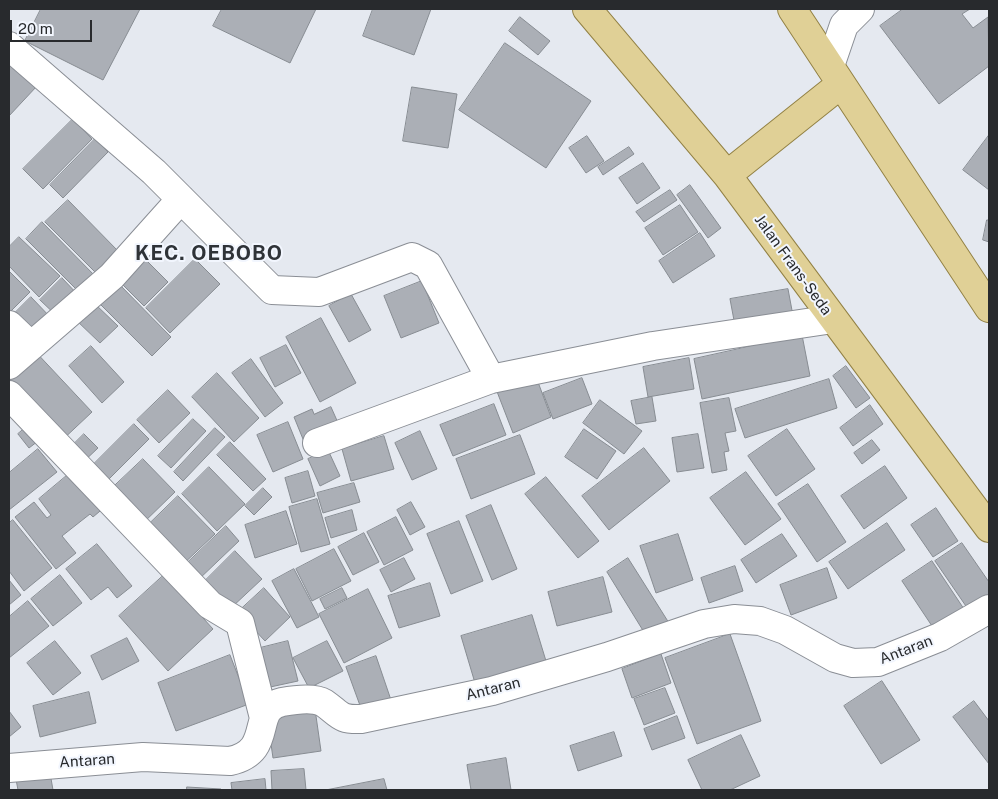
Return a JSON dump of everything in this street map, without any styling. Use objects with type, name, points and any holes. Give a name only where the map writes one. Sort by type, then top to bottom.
[{"type":"main road","name":"Jalan Frans-Seda","points":[[587,9],[727,175],[989,528]]},
{"type":"main road","points":[[792,9],[989,308]]},
{"type":"main road","points":[[727,175],[835,75]]},
{"type":"street","points":[[835,75],[844,25],[860,9]]},
{"type":"street","points":[[9,46],[154,172],[272,290],[319,292],[412,256],[428,266],[491,378]]},
{"type":"street","points":[[9,365],[112,276],[181,198]]},
{"type":"street","points":[[317,443],[491,378],[654,346],[833,319]]},
{"type":"street","points":[[9,325],[31,346]]},
{"type":"street","points":[[9,396],[210,605],[240,623],[264,718]]},
{"type":"street","name":"Antaran","points":[[9,768],[143,757],[230,761],[244,758],[255,747],[264,718],[274,704],[312,700],[323,703],[346,720],[361,719],[492,690],[607,657],[704,624],[734,619],[760,621],[785,630],[835,658],[852,663],[878,662],[940,637],[989,609]]},
{"type":"building","points":[[41,9],[140,9],[103,80],[25,41]]},
{"type":"building","points":[[222,9],[316,9],[290,63],[213,26]]},
{"type":"building","points":[[373,9],[431,9],[414,55],[363,36]]},
{"type":"building","points":[[903,9],[970,9],[962,14],[973,28],[988,17],[989,66],[939,104],[880,26]]},
{"type":"building","points":[[520,17],[550,41],[538,55],[509,31]]},
{"type":"building","points":[[505,43],[591,101],[546,168],[459,110]]},
{"type":"building","points":[[9,59],[37,86],[9,116]]},
{"type":"building","points":[[412,87],[457,94],[448,148],[403,141]]},
{"type":"building","points":[[73,119],[92,139],[43,189],[23,169]]},
{"type":"building","points":[[989,135],[989,190],[963,170]]},
{"type":"building","points":[[587,136],[604,161],[586,173],[569,148]]},
{"type":"building","points":[[95,139],[108,152],[63,198],[50,185]]},
{"type":"building","points":[[629,147],[634,154],[603,175],[598,167]]},
{"type":"building","points":[[643,163],[660,188],[637,204],[619,178]]},
{"type":"building","points":[[690,185],[721,228],[708,238],[677,195]]},
{"type":"building","points":[[670,190],[677,200],[644,222],[636,212]]},
{"type":"building","points":[[68,200],[119,252],[97,274],[45,222]]},
{"type":"building","points":[[680,205],[698,232],[663,255],[645,228]]},
{"type":"building","points":[[987,220],[989,220],[989,242],[983,240]]},
{"type":"building","points":[[42,222],[97,278],[81,294],[26,239]]},
{"type":"building","points":[[700,233],[715,256],[673,283],[659,261]]},
{"type":"building","points":[[19,237],[60,276],[39,297],[9,266],[9,247]]},
{"type":"building","points":[[140,254],[168,282],[144,306],[116,278]]},
{"type":"building","points":[[195,259],[220,284],[170,333],[146,308]]},
{"type":"building","points":[[9,271],[30,292],[9,313]]},
{"type":"building","points":[[62,278],[81,298],[60,319],[40,300]]},
{"type":"building","points":[[422,281],[439,323],[401,338],[384,296]]},
{"type":"building","points":[[118,283],[171,337],[152,356],[98,302]]},
{"type":"building","points":[[788,289],[794,321],[736,331],[730,299]]},
{"type":"building","points":[[351,294],[371,330],[349,342],[329,306]]},
{"type":"building","points":[[31,297],[53,320],[34,340],[11,317]]},
{"type":"building","points":[[94,303],[118,326],[100,343],[76,320]]},
{"type":"building","points":[[321,318],[356,383],[320,402],[286,337]]},
{"type":"building","points":[[802,335],[810,376],[702,399],[694,359]]},
{"type":"building","points":[[286,345],[301,373],[275,387],[260,358]]},
{"type":"building","points":[[91,346],[124,382],[102,403],[69,366]]},
{"type":"building","points":[[32,348],[92,412],[58,444],[9,391],[9,370]]},
{"type":"building","points":[[689,358],[694,389],[648,397],[643,367]]},
{"type":"building","points":[[251,359],[283,403],[265,417],[232,373]]},
{"type":"building","points":[[846,366],[870,398],[856,408],[833,376]]},
{"type":"building","points":[[217,373],[259,418],[234,442],[192,397]]},
{"type":"building","points":[[535,374],[551,417],[513,433],[496,389]]},
{"type":"building","points":[[582,378],[592,404],[553,419],[543,393]]},
{"type":"building","points":[[829,379],[837,408],[745,438],[735,409]]},
{"type":"building","points":[[168,390],[190,413],[159,443],[137,420]]},
{"type":"building","points":[[652,397],[656,421],[636,424],[631,401]]},
{"type":"building","points":[[729,398],[736,431],[725,433],[729,451],[724,452],[727,470],[712,473],[700,403]]},
{"type":"building","points":[[600,400],[642,431],[624,454],[583,423]]},
{"type":"building","points":[[494,404],[506,435],[453,456],[440,425]]},
{"type":"building","points":[[870,405],[883,424],[853,446],[840,428]]},
{"type":"building","points":[[331,407],[339,425],[305,444],[294,417],[312,409],[314,414]]},
{"type":"building","points":[[193,419],[206,431],[171,468],[158,456]]},
{"type":"building","points":[[288,422],[303,459],[273,472],[257,435]]},
{"type":"building","points":[[30,424],[42,438],[29,448],[18,434]]},
{"type":"building","points":[[134,424],[149,439],[99,489],[84,474]]},
{"type":"building","points":[[215,428],[225,437],[183,481],[174,472]]},
{"type":"building","points":[[584,429],[616,451],[597,479],[565,457]]},
{"type":"building","points":[[787,429],[815,469],[776,496],[748,456]]},
{"type":"building","points":[[420,431],[437,469],[412,480],[395,443]]},
{"type":"building","points":[[84,434],[98,448],[81,464],[67,451]]},
{"type":"building","points":[[698,434],[704,468],[677,472],[672,438]]},
{"type":"building","points":[[520,435],[535,474],[471,499],[456,459]]},
{"type":"building","points":[[384,436],[394,469],[351,481],[342,449]]},
{"type":"building","points":[[872,440],[880,450],[862,464],[854,453]]},
{"type":"building","points":[[230,442],[266,479],[253,491],[217,455]]},
{"type":"building","points":[[644,448],[670,481],[609,530],[582,496]]},
{"type":"building","points":[[38,449],[57,472],[9,510],[9,473]]},
{"type":"building","points":[[328,450],[340,476],[320,486],[308,459]]},
{"type":"building","points":[[143,459],[175,492],[138,528],[106,494]]},
{"type":"building","points":[[885,466],[907,498],[864,529],[841,496]]},
{"type":"building","points":[[209,467],[245,504],[217,531],[182,494]]},
{"type":"building","points":[[308,471],[315,496],[292,503],[285,478]]},
{"type":"building","points":[[746,472],[781,519],[745,545],[710,498]]},
{"type":"building","points":[[70,473],[106,506],[93,517],[90,514],[62,536],[76,553],[56,569],[15,517],[34,502],[47,518],[51,515],[39,499]]},
{"type":"building","points":[[546,477],[599,541],[578,558],[525,494]]},
{"type":"building","points":[[354,483],[360,502],[323,513],[317,493]]},
{"type":"building","points":[[808,484],[846,542],[817,562],[778,504]]},
{"type":"building","points":[[263,488],[272,497],[254,515],[245,506]]},
{"type":"building","points":[[178,496],[215,534],[178,569],[141,532]]},
{"type":"building","points":[[317,499],[330,544],[301,552],[289,507]]},
{"type":"building","points":[[411,502],[425,527],[410,535],[397,510]]},
{"type":"building","points":[[491,505],[517,569],[492,580],[466,516]]},
{"type":"building","points":[[936,508],[958,541],[933,557],[911,525]]},
{"type":"building","points":[[352,510],[357,530],[331,538],[325,518]]},
{"type":"building","points":[[286,511],[297,544],[255,558],[245,525]]},
{"type":"building","points":[[396,517],[413,550],[384,565],[367,532]]},
{"type":"building","points":[[13,520],[52,568],[24,591],[9,571],[9,523]]},
{"type":"building","points":[[459,521],[483,581],[451,594],[427,534]]},
{"type":"building","points":[[887,523],[905,550],[848,589],[829,562]]},
{"type":"building","points":[[226,526],[239,541],[197,581],[183,567]]},
{"type":"building","points":[[364,533],[379,562],[353,575],[338,547]]},
{"type":"building","points":[[678,534],[693,580],[656,593],[640,546]]},
{"type":"building","points":[[782,534],[797,556],[756,583],[741,560]]},
{"type":"building","points":[[962,543],[989,582],[989,600],[970,612],[935,561]]},
{"type":"building","points":[[97,544],[132,586],[117,598],[108,587],[91,600],[66,569]]},
{"type":"building","points":[[334,549],[351,581],[312,601],[296,569]]},
{"type":"building","points":[[235,551],[262,579],[231,608],[205,581]]},
{"type":"building","points":[[404,558],[415,579],[391,592],[380,570]]},
{"type":"building","points":[[628,558],[669,623],[647,637],[607,572]]},
{"type":"building","points":[[932,561],[966,612],[936,632],[902,581]]},
{"type":"building","points":[[735,566],[743,591],[709,603],[701,578]]},
{"type":"building","points":[[827,568],[837,598],[791,615],[780,585]]},
{"type":"building","points":[[294,569],[319,617],[297,628],[272,581]]},
{"type":"building","points":[[60,575],[82,603],[53,626],[31,599]]},
{"type":"building","points":[[164,575],[213,629],[168,671],[119,616]]},
{"type":"building","points":[[603,577],[612,612],[557,626],[548,592]]},
{"type":"building","points":[[9,580],[21,595],[9,605]]},
{"type":"building","points":[[430,583],[440,616],[399,628],[388,596]]},
{"type":"building","points":[[264,588],[290,617],[265,641],[238,612]]},
{"type":"building","points":[[342,588],[347,598],[325,609],[320,599]]},
{"type":"building","points":[[368,589],[392,638],[344,663],[319,614]]},
{"type":"building","points":[[28,601],[49,626],[9,658],[9,617]]},
{"type":"building","points":[[532,615],[546,661],[475,683],[461,636]]},
{"type":"building","points":[[730,634],[761,721],[697,744],[665,658]]},
{"type":"building","points":[[127,638],[139,661],[102,680],[91,656]]},
{"type":"building","points":[[55,641],[81,673],[53,695],[27,663]]},
{"type":"building","points":[[288,641],[298,681],[261,689],[252,650]]},
{"type":"building","points":[[327,641],[343,671],[309,688],[293,658]]},
{"type":"building","points":[[661,654],[671,683],[632,698],[622,669]]},
{"type":"building","points":[[230,655],[249,704],[176,731],[158,683]]},
{"type":"building","points":[[376,656],[391,700],[362,711],[346,667]]},
{"type":"building","points":[[882,681],[920,740],[881,764],[844,706]]},
{"type":"building","points":[[665,688],[675,713],[644,725],[634,699]]},
{"type":"building","points":[[89,692],[96,723],[40,737],[33,706]]},
{"type":"building","points":[[974,701],[989,721],[989,764],[953,717]]},
{"type":"building","points":[[315,709],[321,751],[273,758],[267,716]]},
{"type":"building","points":[[9,711],[21,727],[9,737]]},
{"type":"building","points":[[677,716],[685,738],[652,750],[644,729]]},
{"type":"building","points":[[614,732],[622,756],[578,771],[570,746]]},
{"type":"building","points":[[741,735],[760,776],[730,790],[702,790],[688,760]]},
{"type":"building","points":[[506,758],[511,790],[471,790],[467,765]]},
{"type":"building","points":[[49,767],[53,790],[18,790],[15,774]]},
{"type":"building","points":[[304,769],[306,790],[272,790],[271,771]]},
{"type":"building","points":[[265,779],[266,790],[232,790],[231,783]]},
{"type":"building","points":[[384,779],[387,790],[326,790]]},
{"type":"building","points":[[187,787],[221,789],[221,790],[187,790]]},
{"type":"district","name":"KEC. OEBOBO","points":[[209,254]]}]
